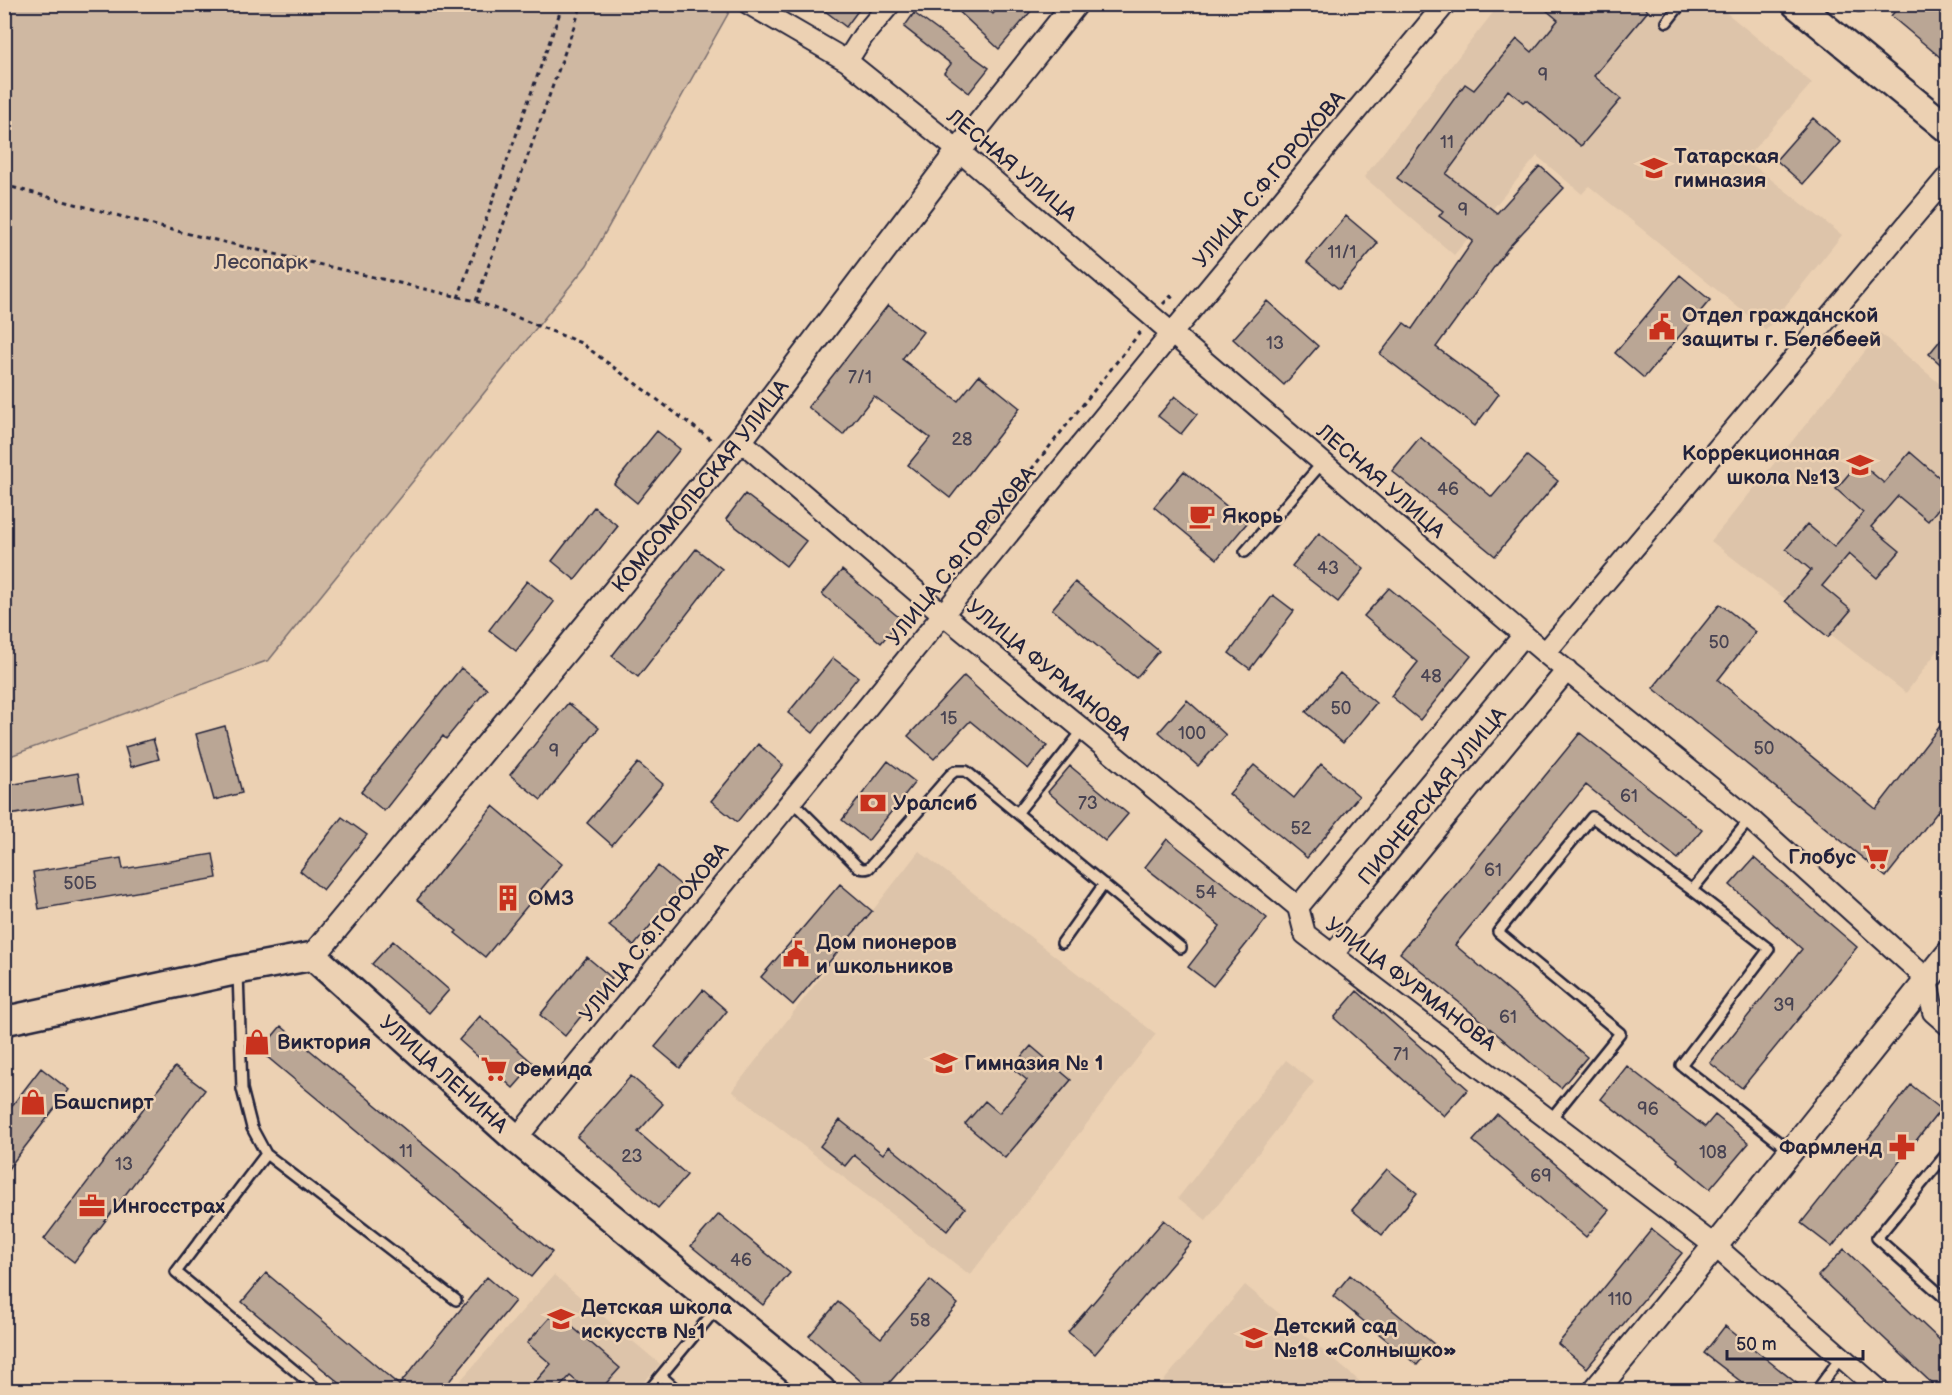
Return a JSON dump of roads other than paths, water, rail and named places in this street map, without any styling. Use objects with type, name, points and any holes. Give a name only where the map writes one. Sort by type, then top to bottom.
[{"type":"main road","points":[[1796,4],[1947,129]]},
{"type":"main road","points":[[4,1021],[313,956]]},
{"type":"main road","name":"УЛИЦА ЛЕНИНА","points":[[313,956],[516,1139],[821,1390]]},
{"type":"street","name":"ЛЕСНАЯ УЛИЦА","points":[[749,4],[847,61],[959,151],[1545,653],[1750,819],[1927,979]]},
{"type":"street","points":[[847,61],[863,36],[890,4]]},
{"type":"street","name":"КОМСОМОЛЬСКАЯ УЛИЦА","points":[[313,956],[735,446],[959,151],[1076,4]]},
{"type":"street","name":"УЛИЦА С.Ф.ГОРОХОВА","points":[[516,1139],[1172,333],[1445,4]]},
{"type":"street","points":[[1545,653],[1947,176]]},
{"type":"street","name":"УЛИЦА ФУРМАНОВА","points":[[735,446],[1298,907],[1305,934],[1715,1246],[1879,1390]]},
{"type":"street","name":"ПИОНЕРСКАЯ УЛИЦА","points":[[1298,907],[1524,635]]},
{"type":"street","name":"ПИОНЕРСКАЯ УЛИЦА","points":[[1333,954],[1567,669]]},
{"type":"street","points":[[1596,1390],[1715,1246],[1947,954]]},
{"type":"street","points":[[1927,979],[1933,1012],[1947,1025]]},
{"type":"lane","points":[[1667,22],[1681,4]]},
{"type":"lane","points":[[1245,552],[1323,462]]},
{"type":"lane","points":[[1018,812],[1083,730]]},
{"type":"lane","points":[[792,801],[861,869],[868,868],[955,771],[971,773],[1181,948]]},
{"type":"lane","points":[[1550,1120],[1620,1033],[1498,932],[1592,817],[1769,950],[1681,1065],[1790,1152]]},
{"type":"lane","points":[[1692,890],[1750,819]]},
{"type":"lane","points":[[1062,943],[1104,884]]},
{"type":"lane","points":[[238,970],[242,1089],[252,1128],[266,1154],[456,1300]]},
{"type":"lane","points":[[1947,1152],[1877,1238],[1947,1301]]},
{"type":"lane","points":[[266,1154],[176,1272],[318,1390]]},
{"type":"lane","points":[[649,1390],[718,1306]]},
{"type":"lane","points":[[1817,1390],[1841,1358]]},
{"type":"lane","points":[[661,1376],[677,1390]]},
{"type":"place","name":"Татарская гимназия","points":[[1654,168]]},
{"type":"place","name":"Отдел гражданской защиты г. Белебеей","points":[[1662,327]]},
{"type":"place","name":"Коррекционная школа №13","points":[[1860,465]]},
{"type":"place","name":"Якорь","points":[[1202,516]]},
{"type":"place","name":"Уралсиб","points":[[873,803]]},
{"type":"place","name":"Глобус","points":[[1876,857]]},
{"type":"place","name":"ОМЗ","points":[[508,898]]},
{"type":"place","name":"Дом пионеров и школьников","points":[[796,954]]},
{"type":"place","name":"Виктория","points":[[257,1042]]},
{"type":"place","name":"Гимназия № 1","points":[[944,1063]]},
{"type":"place","name":"Фемида","points":[[494,1069]]},
{"type":"place","name":"Башспирт","points":[[33,1102]]},
{"type":"place","name":"Фармленд","points":[[1902,1147]]},
{"type":"place","name":"Ингосстрах","points":[[92,1206]]},
{"type":"place","name":"Детская школа искусств №1","points":[[561,1319]]},
{"type":"place","name":"Детский сад №18 «Солнышко»","points":[[1254,1338]]},
{"type":"park label","name":"Лесопарк","points":[[261,262]]}]
